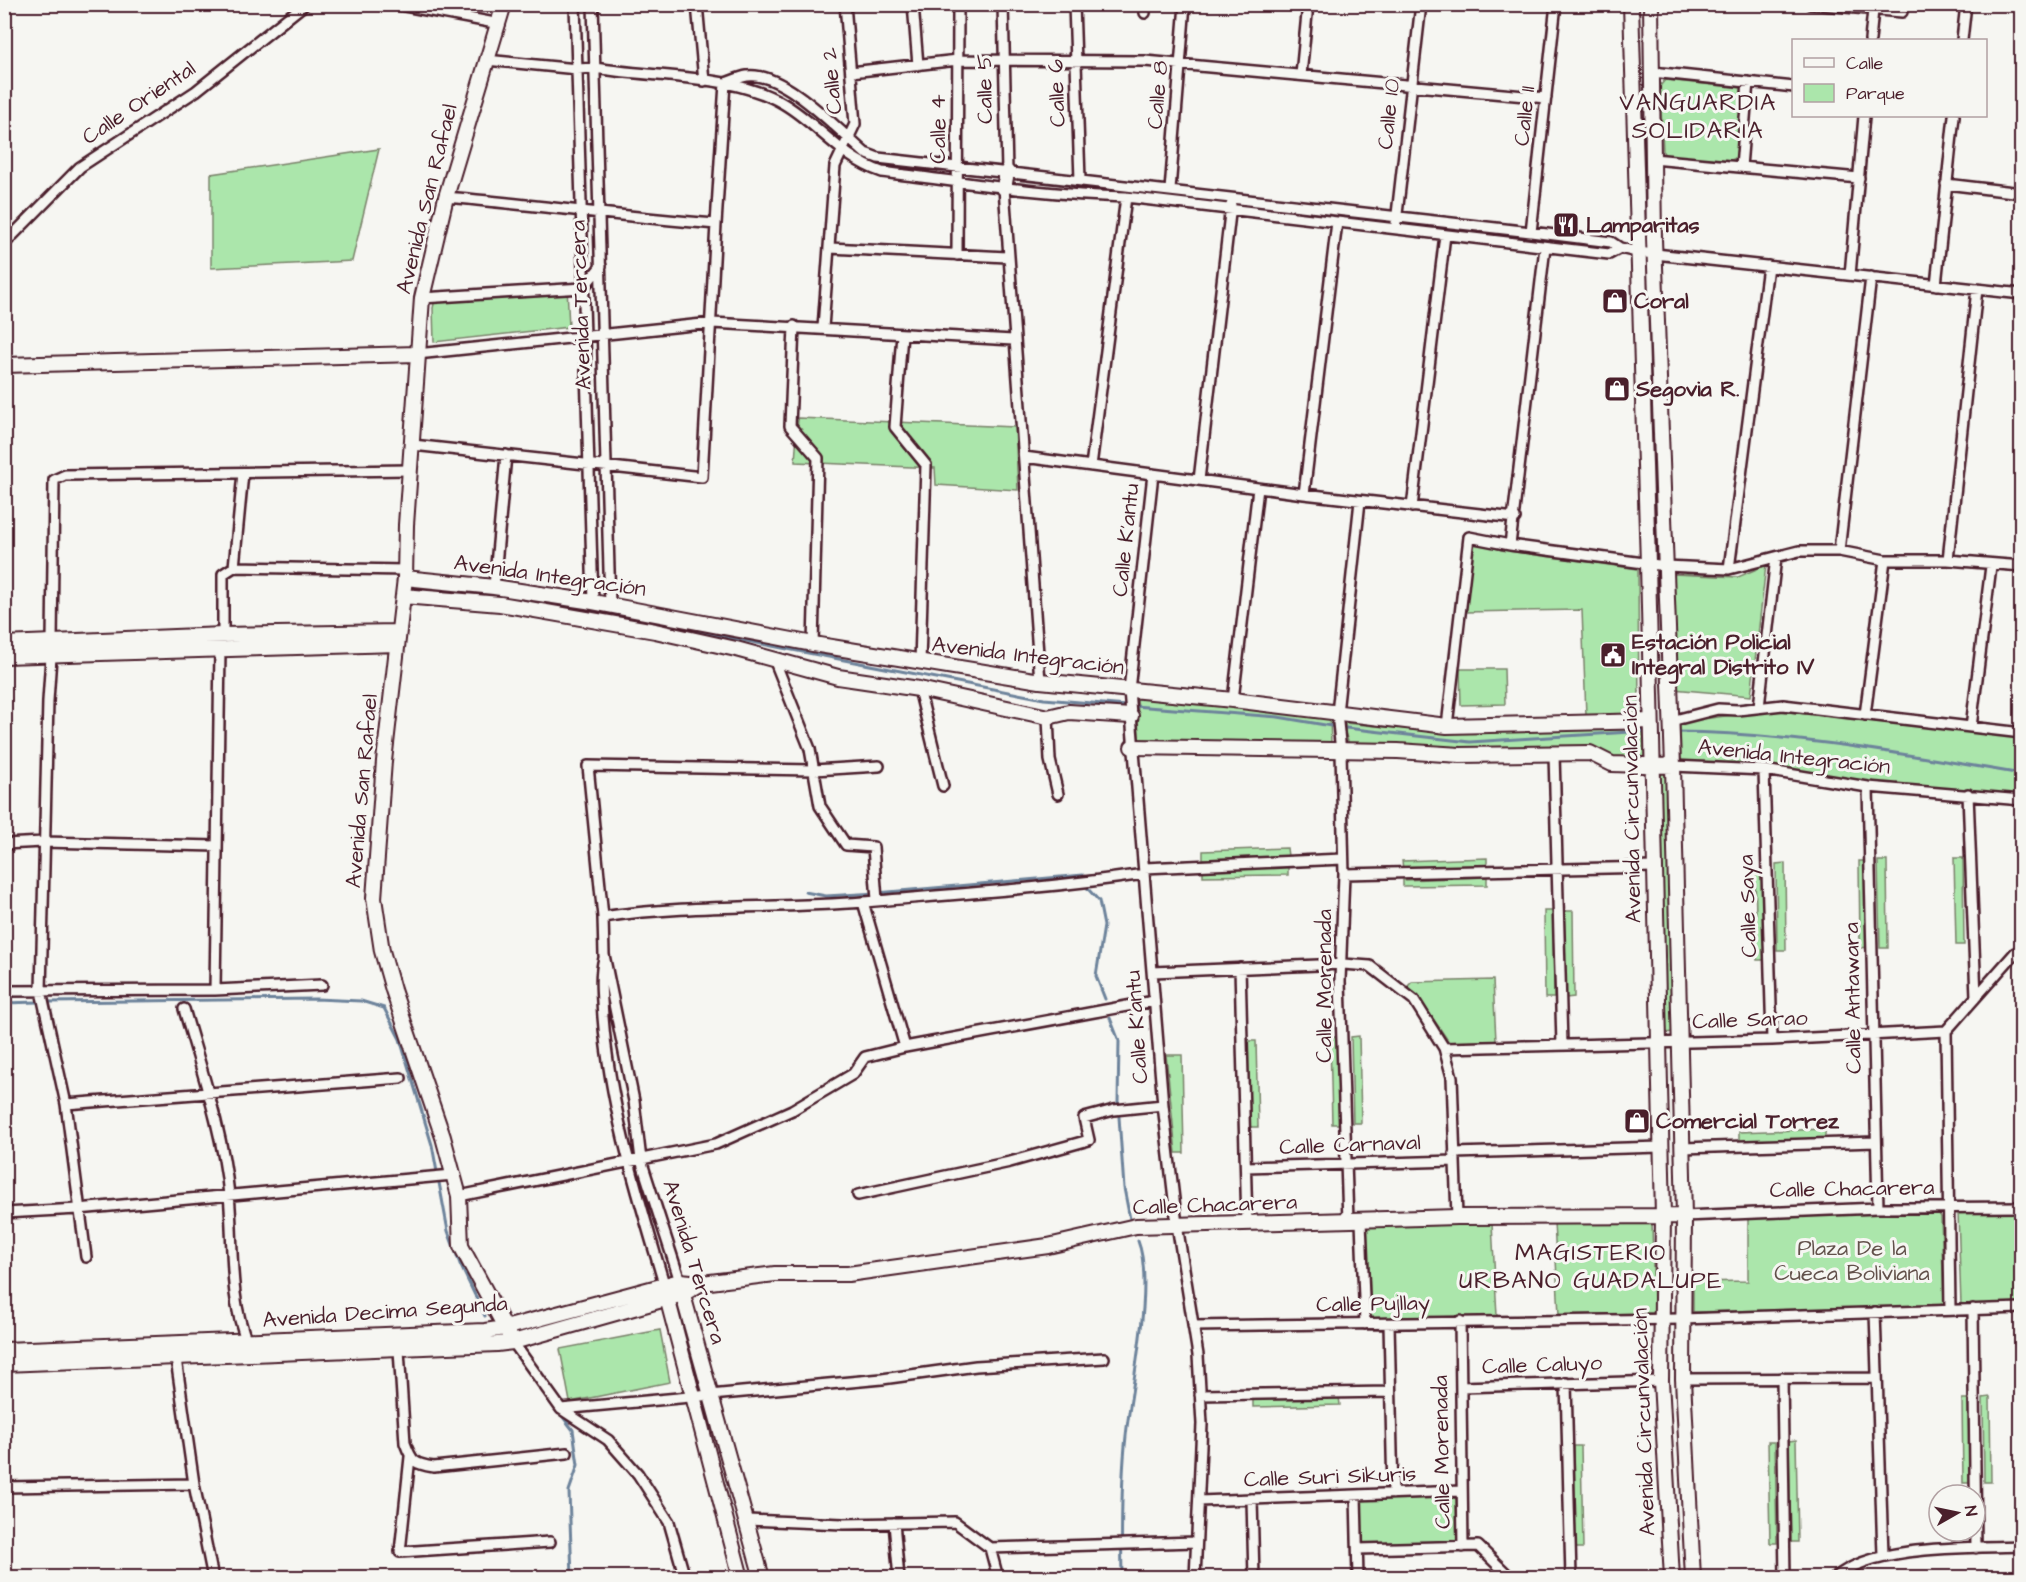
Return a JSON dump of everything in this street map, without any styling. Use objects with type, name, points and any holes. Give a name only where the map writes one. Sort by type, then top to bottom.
[{"type":"street","name":"Calle Oriental","points":[[4,244],[80,167],[196,91],[305,4]]},
{"type":"street","points":[[394,4],[500,24]]},
{"type":"street","name":"Avenida San Rafael","points":[[504,4],[500,24],[486,60],[446,197],[422,298],[405,574],[374,898],[382,951],[393,990],[443,1137],[459,1196],[461,1246],[513,1342],[561,1409],[608,1440],[638,1474],[669,1522],[685,1578]]},
{"type":"street","name":"Avenida Tercera","points":[[575,4],[593,602]]},
{"type":"street","name":"Avenida Tercera","points":[[593,4],[610,605]]},
{"type":"street","points":[[698,4],[704,81]]},
{"type":"street","name":"Calle 2","points":[[841,152],[855,124],[845,4]]},
{"type":"street","points":[[913,4],[918,65]]},
{"type":"street","name":"Calle 4","points":[[957,255],[958,4]]},
{"type":"street","name":"Calle 5","points":[[1003,4],[1006,172]]},
{"type":"street","name":"Calle 6","points":[[1074,4],[1080,180]]},
{"type":"street","name":"Calle 8","points":[[1170,190],[1185,4]]},
{"type":"street","points":[[1301,75],[1308,4]]},
{"type":"street","name":"Calle 10","points":[[1396,229],[1421,4]]},
{"type":"street","name":"Calle 11","points":[[1531,232],[1556,4]]},
{"type":"street","name":"Avenida Circunvalación","points":[[1631,4],[1648,564],[1663,1216],[1661,1382],[1672,1578]]},
{"type":"street","name":"Avenida Circunvalación","points":[[1651,4],[1655,252],[1672,728],[1680,1041],[1684,1216],[1683,1379],[1693,1578]]},
{"type":"street","points":[[1810,4],[1902,12]]},
{"type":"street","points":[[1962,39],[1966,4]]},
{"type":"street","points":[[1870,39],[1873,10]]},
{"type":"street","points":[[486,60],[577,69],[595,68],[725,83],[784,104],[841,152],[864,166],[882,172],[1076,196],[1126,197],[1610,254],[1620,248]]},
{"type":"street","points":[[851,72],[958,60],[1145,61],[1179,66],[1412,84],[1546,98]]},
{"type":"street","points":[[1652,72],[1792,87]]},
{"type":"street","points":[[725,83],[748,76],[782,85],[865,153],[878,159],[1531,232],[1611,242],[1620,248],[1637,252],[1655,252],[2021,294],[2022,289]]},
{"type":"street","points":[[1741,167],[1748,82]]},
{"type":"street","points":[[413,445],[702,477],[725,83]]},
{"type":"street","points":[[1851,275],[1864,117]]},
{"type":"street","points":[[1936,285],[1954,117]]},
{"type":"street","points":[[823,328],[835,166],[841,152]]},
{"type":"street","points":[[1653,159],[1859,177]]},
{"type":"street","points":[[1006,172],[1004,188],[1007,257],[1040,681]]},
{"type":"street","points":[[1946,184],[2022,193]]},
{"type":"street","points":[[446,197],[716,224]]},
{"type":"street","points":[[1091,466],[1126,197]]},
{"type":"street","points":[[1199,480],[1233,197]]},
{"type":"street","points":[[1304,494],[1337,222]]},
{"type":"street","points":[[1412,507],[1445,235]]},
{"type":"street","points":[[1510,545],[1515,518],[1545,247]]},
{"type":"street","points":[[830,248],[1007,257]]},
{"type":"street","points":[[422,298],[583,288],[601,266]]},
{"type":"street","points":[[1729,569],[1768,266]]},
{"type":"street","points":[[1839,551],[1870,277]]},
{"type":"street","points":[[1948,560],[1977,289]]},
{"type":"street","points":[[4,365],[417,354],[712,323],[1013,340]]},
{"type":"street","points":[[794,326],[790,426],[818,458],[813,644]]},
{"type":"street","points":[[902,334],[895,427],[926,465],[920,663]]},
{"type":"street","points":[[494,587],[506,455]]},
{"type":"street","points":[[1024,457],[1360,501],[1515,518]]},
{"type":"street","points":[[86,1257],[66,1104],[41,991],[54,480],[65,474],[410,470]]},
{"type":"street","points":[[234,567],[243,473]]},
{"type":"street","name":"Calle K'antu","points":[[1153,474],[1130,705],[1163,1105],[1200,1395],[1199,1501],[1195,1578]]},
{"type":"street","points":[[1233,700],[1258,488]]},
{"type":"street","name":"Calle Morenada","points":[[1360,501],[1337,712],[1341,752],[1344,874],[1343,964],[1340,981],[1347,1164],[1365,1324]]},
{"type":"street","points":[[1447,726],[1469,537],[1510,545],[1666,566],[1729,569],[1799,551],[1839,551],[1885,560],[1948,560],[1991,566],[2022,566]]},
{"type":"street","points":[[1759,707],[1776,557]]},
{"type":"street","points":[[1865,715],[1885,560]]},
{"type":"street","points":[[1971,727],[1991,566]]},
{"type":"street","points":[[224,635],[223,574],[234,567],[405,574]]},
{"type":"street","name":"Avenida Integración","points":[[405,574],[593,602],[920,663],[1040,681],[1130,705]]},
{"type":"street","name":"Avenida Integración","points":[[403,596],[500,604],[655,632],[774,659],[838,677],[919,689],[1048,717],[1069,712],[1130,705],[1233,700],[1447,726],[1651,729]]},
{"type":"street","points":[[4,656],[51,649],[224,635],[398,638]]},
{"type":"street","points":[[4,644],[51,649],[220,650],[398,638]]},
{"type":"street","points":[[214,990],[220,650]]},
{"type":"street","points":[[774,659],[810,749],[820,806],[846,845],[873,847],[877,900]]},
{"type":"street","points":[[919,689],[943,786]]},
{"type":"street","points":[[1672,728],[1718,709],[1783,705],[2022,733]]},
{"type":"street","points":[[1048,717],[1050,760],[1058,794]]},
{"type":"street","name":"Avenida Integración","points":[[1132,747],[1341,752],[1398,751],[1460,755],[1590,753],[1612,764],[1764,771],[1868,787],[2022,800]]},
{"type":"street","points":[[1554,754],[1562,1045]]},
{"type":"street","name":"Avenida Tercera","points":[[762,1578],[681,1288],[641,1160],[634,1101],[604,955],[603,917],[588,766],[814,770]]},
{"type":"street","points":[[814,770],[879,766]]},
{"type":"street","name":"Calle Saya","points":[[1764,771],[1772,1040]]},
{"type":"street","name":"Calle Antawara","points":[[1868,787],[1878,1208]]},
{"type":"street","points":[[1968,794],[1976,997]]},
{"type":"street","points":[[4,844],[43,842],[217,846]]},
{"type":"street","points":[[603,917],[645,911],[863,902],[1069,885],[1144,871],[1343,859]]},
{"type":"street","points":[[1344,874],[1654,867]]},
{"type":"street","points":[[863,902],[905,1047]]},
{"type":"street","points":[[1950,1310],[1946,1031],[2015,953],[2022,952]]},
{"type":"street","name":"Avenida Tercera","points":[[604,955],[600,973],[605,1041],[627,1160],[741,1578]]},
{"type":"street","points":[[1153,972],[1343,964],[1370,966],[1414,1000],[1444,1048],[1452,1077],[1457,1218]]},
{"type":"street","points":[[1240,968],[1247,1224]]},
{"type":"street","points":[[4,991],[214,990],[322,985]]},
{"type":"street","points":[[459,1196],[717,1143],[792,1110],[853,1074],[865,1058],[905,1047],[1154,1001]]},
{"type":"street","points":[[184,1009],[208,1095],[229,1194],[234,1292],[250,1347]]},
{"type":"street","name":"Calle Sarao","points":[[1444,1048],[1772,1040],[1946,1031]]},
{"type":"street","points":[[66,1104],[208,1095],[401,1078]]},
{"type":"street","points":[[858,1195],[1010,1162],[1089,1140],[1084,1118],[1114,1110],[1163,1105]]},
{"type":"street","points":[[1682,1148],[1876,1142]]},
{"type":"street","name":"Calle Carnaval","points":[[1246,1167],[1347,1164],[1661,1147]]},
{"type":"street","points":[[4,1213],[78,1209],[453,1175]]},
{"type":"street","name":"Calle Chacarera","points":[[702,1283],[754,1275],[848,1274],[1048,1246],[1136,1226],[1457,1218],[1684,1216],[1878,1208],[2022,1207]]},
{"type":"street","name":"Avenida Decima Segunda","points":[[250,1347],[399,1350],[513,1342],[702,1283]]},
{"type":"street","name":"Avenida Decima Segunda","points":[[4,1364],[505,1328],[665,1293]]},
{"type":"street","name":"Calle Pujllay","points":[[1193,1326],[1682,1318],[2022,1308]]},
{"type":"street","points":[[1973,1310],[1976,1548]]},
{"type":"street","points":[[1875,1312],[1883,1555]]},
{"type":"street","name":"Calle Morenada","points":[[1460,1321],[1462,1547]]},
{"type":"street","points":[[1389,1324],[1393,1494]]},
{"type":"street","name":"Avenida Decima Segunda","points":[[4,1350],[174,1351]]},
{"type":"street","points":[[399,1350],[405,1443],[410,1457],[418,1465],[434,1467],[567,1453]]},
{"type":"street","points":[[174,1351],[194,1484],[213,1578]]},
{"type":"street","points":[[561,1409],[882,1379],[976,1366],[1104,1358]]},
{"type":"street","points":[[1782,1378],[1785,1578]]},
{"type":"street","points":[[1683,1379],[1877,1378]]},
{"type":"street","name":"Calle Caluyo","points":[[1461,1387],[1661,1382]]},
{"type":"street","points":[[1566,1383],[1571,1578]]},
{"type":"street","points":[[1200,1395],[1390,1392]]},
{"type":"street","points":[[410,1457],[400,1552],[550,1542]]},
{"type":"street","points":[[4,1487],[194,1484]]},
{"type":"street","name":"Calle Suri Sikuris","points":[[1199,1501],[1462,1491]]},
{"type":"street","points":[[1356,1495],[1358,1578]]},
{"type":"street","points":[[1252,1499],[1254,1578]]},
{"type":"street","points":[[747,1520],[955,1522],[990,1548],[1196,1542]]},
{"type":"street","points":[[894,1523],[899,1578]]},
{"type":"street","points":[[1358,1549],[1478,1546],[1511,1578]]},
{"type":"street","points":[[1835,1578],[1846,1569],[1883,1555],[2022,1546]]},
{"type":"street","points":[[990,1548],[998,1578]]},
{"type":"green space","points":[[1665,80],[1742,88],[1736,158],[1731,160],[1665,155],[1660,86]]},
{"type":"green space","points":[[379,149],[352,261],[211,268],[211,174]]},
{"type":"green space","points":[[567,287],[569,327],[434,342],[433,308],[436,295]]},
{"type":"green space","points":[[798,418],[1015,427],[1018,490],[936,485],[935,468],[795,462]]},
{"type":"green space","points":[[1468,539],[1501,550],[1638,569],[1639,714],[1586,715],[1582,610],[1465,612]]},
{"type":"green space","points":[[1766,565],[1751,696],[1673,689],[1672,574],[1738,577]]},
{"type":"green space","points":[[1460,669],[1504,669],[1505,704],[1461,705]]},
{"type":"green space","points":[[1137,695],[1330,716],[1331,744],[1139,739]]},
{"type":"green space","points":[[1771,710],[2021,738],[2021,796],[1864,782],[1765,766],[1681,762],[1680,722]]},
{"type":"green space","points":[[1345,723],[1446,733],[1643,726],[1644,761],[1617,759],[1595,747],[1468,749],[1349,744],[1345,733]]},
{"type":"green space","points":[[1660,772],[1668,775],[1675,1032],[1663,1033],[1658,775]]},
{"type":"green space","points":[[1287,848],[1288,856],[1203,859],[1203,851]]},
{"type":"green space","points":[[1487,858],[1487,866],[1403,869],[1402,861]]},
{"type":"green space","points":[[1954,858],[1963,858],[1964,945],[1956,945]]},
{"type":"green space","points":[[1859,861],[1867,861],[1869,947],[1860,948]]},
{"type":"green space","points":[[1878,861],[1887,861],[1888,948],[1880,948]]},
{"type":"green space","points":[[1785,863],[1786,950],[1777,950],[1776,864]]},
{"type":"green space","points":[[1288,867],[1288,875],[1203,876],[1203,870]]},
{"type":"green space","points":[[1755,873],[1764,873],[1766,960],[1757,960]]},
{"type":"green space","points":[[1487,877],[1487,885],[1403,886],[1403,880]]},
{"type":"green space","points":[[1544,911],[1553,911],[1554,998],[1545,998]]},
{"type":"green space","points":[[1564,911],[1573,911],[1574,997],[1566,998]]},
{"type":"green space","points":[[1493,980],[1496,1041],[1449,1042],[1417,995],[1407,987],[1412,982]]},
{"type":"green space","points":[[1359,1036],[1361,1123],[1353,1123],[1351,1037]]},
{"type":"green space","points":[[1330,1037],[1338,1037],[1340,1124],[1332,1124]]},
{"type":"green space","points":[[1248,1041],[1256,1041],[1258,1127],[1250,1127]]},
{"type":"green space","points":[[1166,1055],[1182,1055],[1184,1153],[1176,1153]]},
{"type":"green space","points":[[1825,1129],[1825,1138],[1739,1141],[1739,1132]]},
{"type":"green space","points":[[2021,1210],[2021,1302],[1961,1305],[1958,1212]]},
{"type":"green space","name":"Plaza De la Cueca Boliviana","points":[[1938,1212],[1941,1217],[1944,1302],[1939,1306],[1693,1312],[1693,1282],[1748,1281],[1748,1216]]},
{"type":"green space","points":[[1652,1220],[1654,1313],[1559,1315],[1554,1222]]},
{"type":"green space","points":[[1492,1224],[1497,1316],[1371,1319],[1367,1227]]},
{"type":"green space","points":[[660,1330],[670,1382],[570,1402],[560,1349]]},
{"type":"green space","points":[[1339,1397],[1340,1405],[1253,1407],[1253,1400]]},
{"type":"green space","points":[[1990,1397],[1991,1482],[1984,1482],[1983,1398]]},
{"type":"green space","points":[[1962,1399],[1968,1399],[1970,1483],[1963,1483]]},
{"type":"green space","points":[[1796,1440],[1798,1542],[1791,1542],[1789,1441]]},
{"type":"green space","points":[[1768,1442],[1775,1442],[1777,1543],[1770,1543]]},
{"type":"green space","points":[[1574,1446],[1581,1446],[1583,1548],[1576,1548]]},
{"type":"green space","points":[[1456,1497],[1457,1543],[1360,1545],[1359,1499]]},
{"type":"waterway","points":[[422,590],[489,596]]},
{"type":"waterway","points":[[501,598],[534,601],[675,627],[1044,699],[1127,706]]},
{"type":"waterway","points":[[221,642],[241,642]]},
{"type":"waterway","points":[[1134,706],[1278,717],[1337,727],[1470,742],[1647,731]]},
{"type":"waterway","points":[[1677,732],[1764,736],[1807,741],[2022,774]]},
{"type":"waterway","points":[[805,892],[826,896],[877,893],[1083,875],[1088,889],[1099,901],[1104,926],[1096,976],[1105,999]]},
{"type":"waterway","points":[[49,1002],[316,999],[361,1001],[384,1008],[400,1039],[432,1145],[448,1231],[460,1264],[485,1316]]},
{"type":"waterway","points":[[4,1003],[38,1002]]},
{"type":"waterway","points":[[1110,1018],[1119,1041],[1118,1103]]},
{"type":"waterway","points":[[1119,1117],[1124,1188],[1130,1219]]},
{"type":"waterway","points":[[1122,1578],[1124,1453],[1143,1308],[1143,1260],[1138,1241]]},
{"type":"waterway","points":[[515,1354],[528,1371]]},
{"type":"waterway","points":[[559,1412],[573,1430],[578,1465],[569,1491],[572,1578]]},
{"type":"place","name":"Lamparitas","points":[[1566,225]]},
{"type":"place","name":"Coral","points":[[1615,301]]},
{"type":"place","name":"Segovia R.","points":[[1617,389]]},
{"type":"place","name":"Estación Policial Integral Distrito IV","points":[[1613,655]]},
{"type":"place","name":"Comercial Torrez","points":[[1637,1121]]},
{"type":"district","name":"VANGUARDIA SOLIDARIA","points":[[1698,117]]},
{"type":"district","name":"MAGISTERIO URBANO GUADALUPE","points":[[1591,1267]]}]
